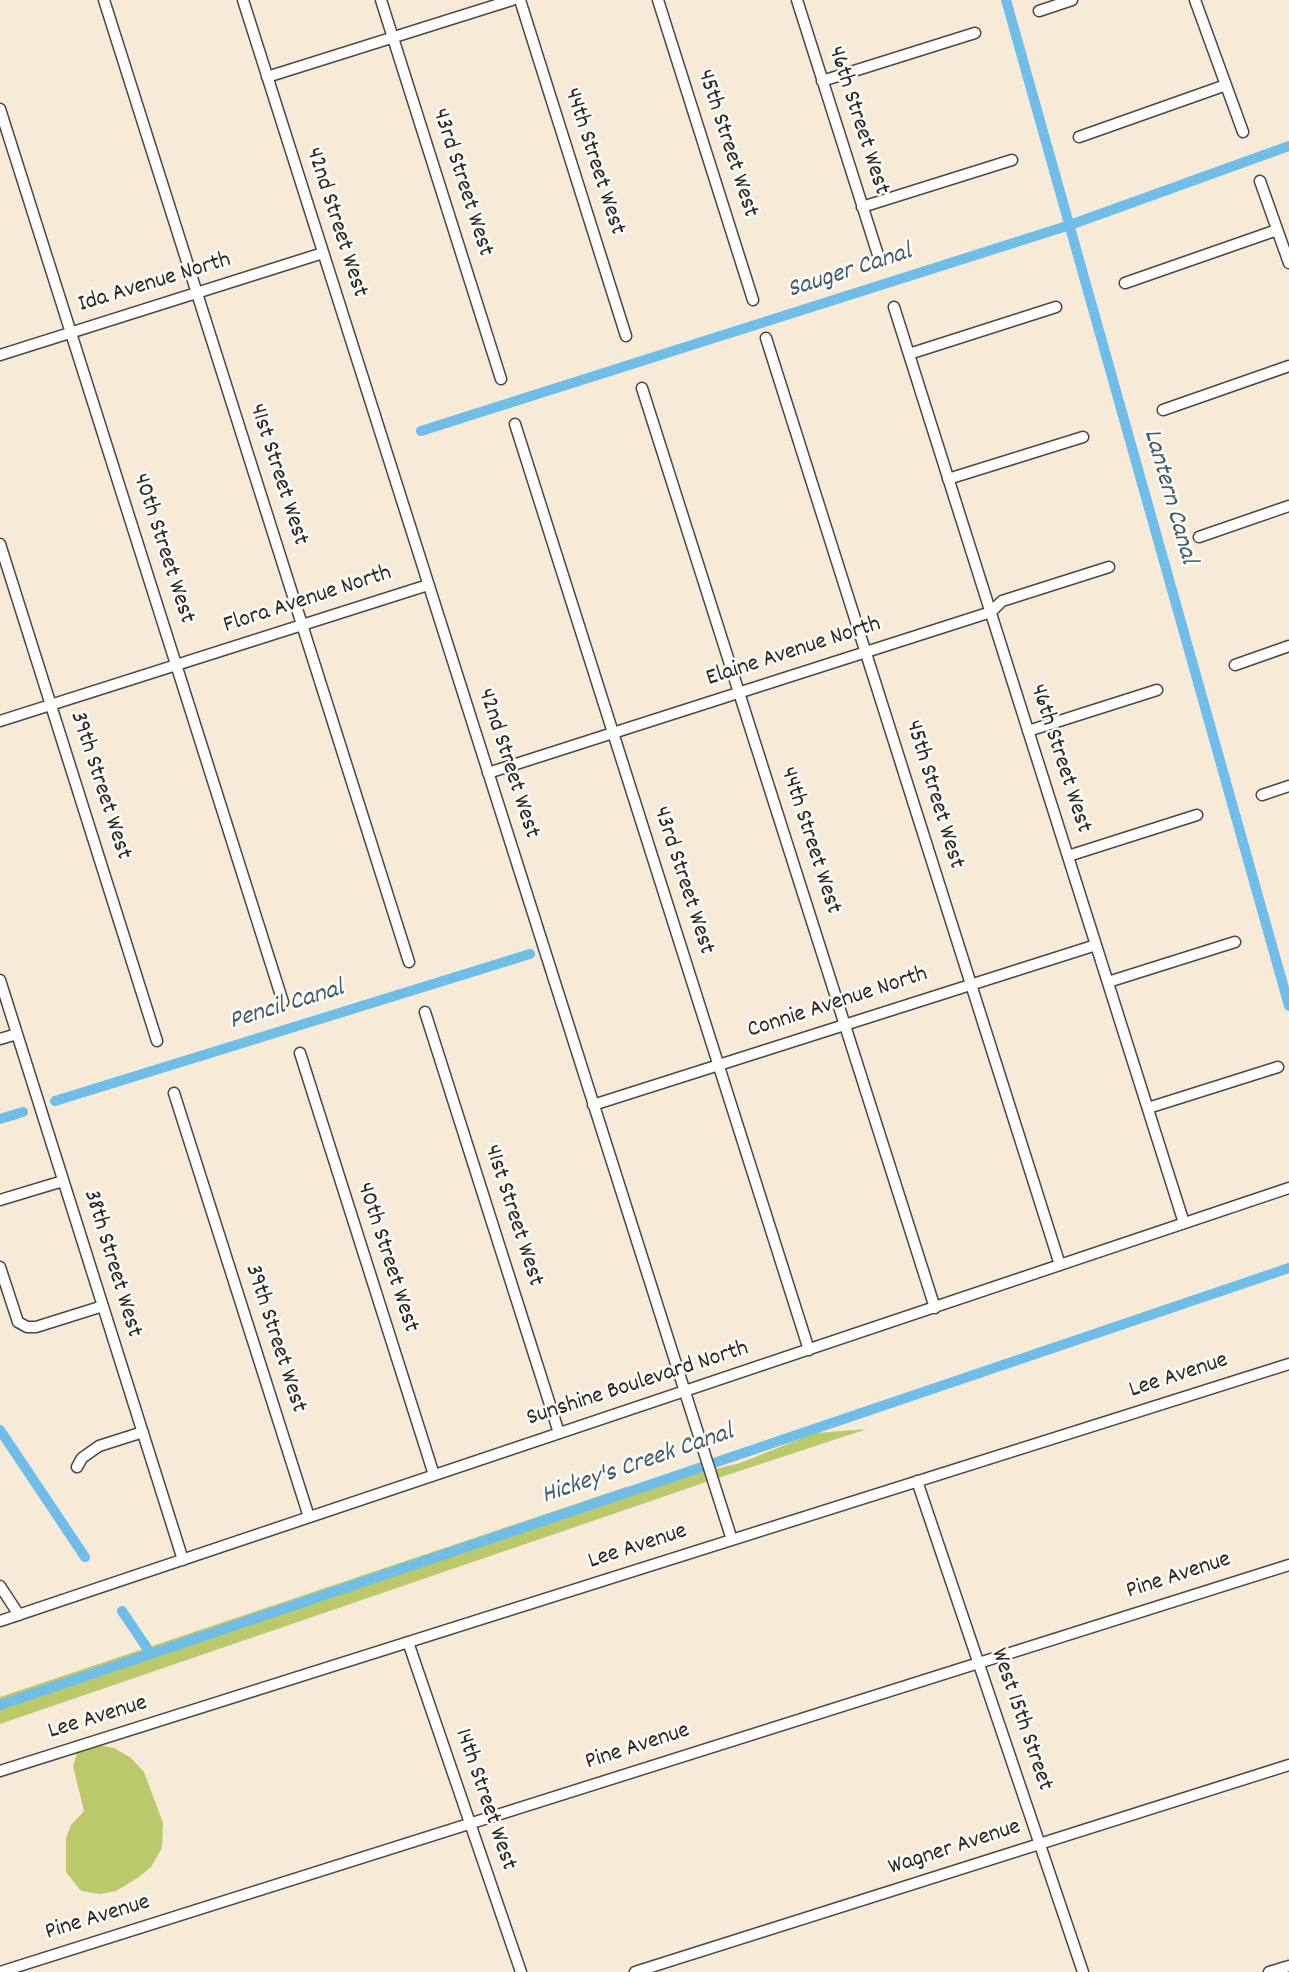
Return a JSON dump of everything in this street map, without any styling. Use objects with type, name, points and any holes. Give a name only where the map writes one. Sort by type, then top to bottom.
[{"type":"street","name":"41st Street West","points":[[104,0],[409,962]]},
{"type":"street","name":"42nd Street West","points":[[243,0],[732,1540]]},
{"type":"street","name":"43rd Street West","points":[[381,0],[501,379]]},
{"type":"street","points":[[267,77],[512,0]]},
{"type":"street","name":"44th Street West","points":[[520,0],[626,336]]},
{"type":"street","name":"45th Street West","points":[[658,0],[753,300]]},
{"type":"street","name":"46th Street West","points":[[797,0],[878,255]]},
{"type":"street","points":[[1039,11],[1072,0]]},
{"type":"street","points":[[1195,0],[1242,132]]},
{"type":"street","points":[[822,81],[975,33]]},
{"type":"street","points":[[1079,137],[1226,85]]},
{"type":"street","name":"40th Street West","points":[[0,109],[283,1002]]},
{"type":"street","points":[[862,207],[1012,160]]},
{"type":"street","points":[[1260,181],[1289,263]]},
{"type":"street","points":[[1125,284],[1277,230]]},
{"type":"street","name":"Ida Avenue North","points":[[0,355],[323,253]]},
{"type":"street","name":"46th Street West","points":[[894,307],[1184,1223]]},
{"type":"street","points":[[909,354],[1056,307]]},
{"type":"street","name":"45th Street West","points":[[765,338],[1060,1265]]},
{"type":"street","points":[[1163,410],[1289,366]]},
{"type":"street","name":"44th Street West","points":[[642,388],[935,1308]]},
{"type":"street","name":"43rd Street West","points":[[515,424],[809,1350]]},
{"type":"street","points":[[948,479],[1083,437]]},
{"type":"street","points":[[1199,537],[1289,506]]},
{"type":"street","name":"39th Street West","points":[[0,544],[157,1041]]},
{"type":"street","name":"Elaine Avenue North","points":[[488,773],[991,612],[1002,601],[1109,567]]},
{"type":"street","name":"Flora Avenue North","points":[[0,721],[428,585]]},
{"type":"street","points":[[1235,665],[1289,646]]},
{"type":"street","points":[[1028,731],[1157,690]]},
{"type":"street","points":[[1262,795],[1289,786]]},
{"type":"street","points":[[1068,856],[1197,815]]},
{"type":"street","points":[[1108,982],[1235,942]]},
{"type":"street","name":"Connie Avenue North","points":[[593,1105],[1096,944]]},
{"type":"street","name":"38th Street West","points":[[0,981],[183,1560]]},
{"type":"street","name":"41st Street West","points":[[425,1012],[559,1433]]},
{"type":"street","points":[[0,1039],[17,1034]]},
{"type":"street","name":"40th Street West","points":[[300,1053],[434,1475]]},
{"type":"street","points":[[1149,1108],[1279,1067]]},
{"type":"street","name":"39th Street West","points":[[174,1093],[309,1517]]},
{"type":"street","points":[[0,1200],[63,1181]]},
{"type":"street","name":"Sunshine Boulevard North","points":[[0,1621],[1289,1188]]},
{"type":"street","points":[[0,1267],[18,1322],[26,1327],[36,1327],[103,1306]]},
{"type":"street","name":"Lee Avenue","points":[[0,1771],[1289,1364]]},
{"type":"street","points":[[77,1467],[82,1458],[99,1446],[143,1432]]},
{"type":"street","name":"West 15th Street","points":[[917,1481],[1083,1972]]},
{"type":"street","name":"Pine Avenue","points":[[0,1972],[1289,1564]]},
{"type":"street","points":[[0,1586],[19,1615]]},
{"type":"street","name":"14th Street West","points":[[408,1642],[520,1972]]},
{"type":"street","name":"Wagner Avenue","points":[[635,1972],[1289,1765]]},
{"type":"street","points":[[1269,1972],[1289,1966]]},
{"type":"green space","points":[[867,1429],[0,1724],[0,1697],[626,1487],[636,1489],[740,1463],[815,1433]]},
{"type":"green space","points":[[98,1745],[114,1748],[131,1758],[144,1772],[163,1823],[162,1848],[151,1867],[116,1891],[100,1894],[81,1891],[66,1872],[66,1838],[71,1825],[84,1811],[73,1766],[77,1753]]},
{"type":"waterway","name":"Lantern Canal","points":[[1006,0],[1289,1006]]},
{"type":"waterway","name":"Sauger Canal","points":[[421,431],[1070,225],[1289,146]]},
{"type":"waterway","name":"Pencil Canal","points":[[55,1101],[530,954]]},
{"type":"waterway","name":"Pencil Canal","points":[[0,1119],[23,1112]]},
{"type":"waterway","name":"Hickey's Creek Canal","points":[[0,1705],[1289,1268]]},
{"type":"waterway","points":[[0,1430],[85,1557]]},
{"type":"waterway","points":[[122,1611],[151,1654]]}]
